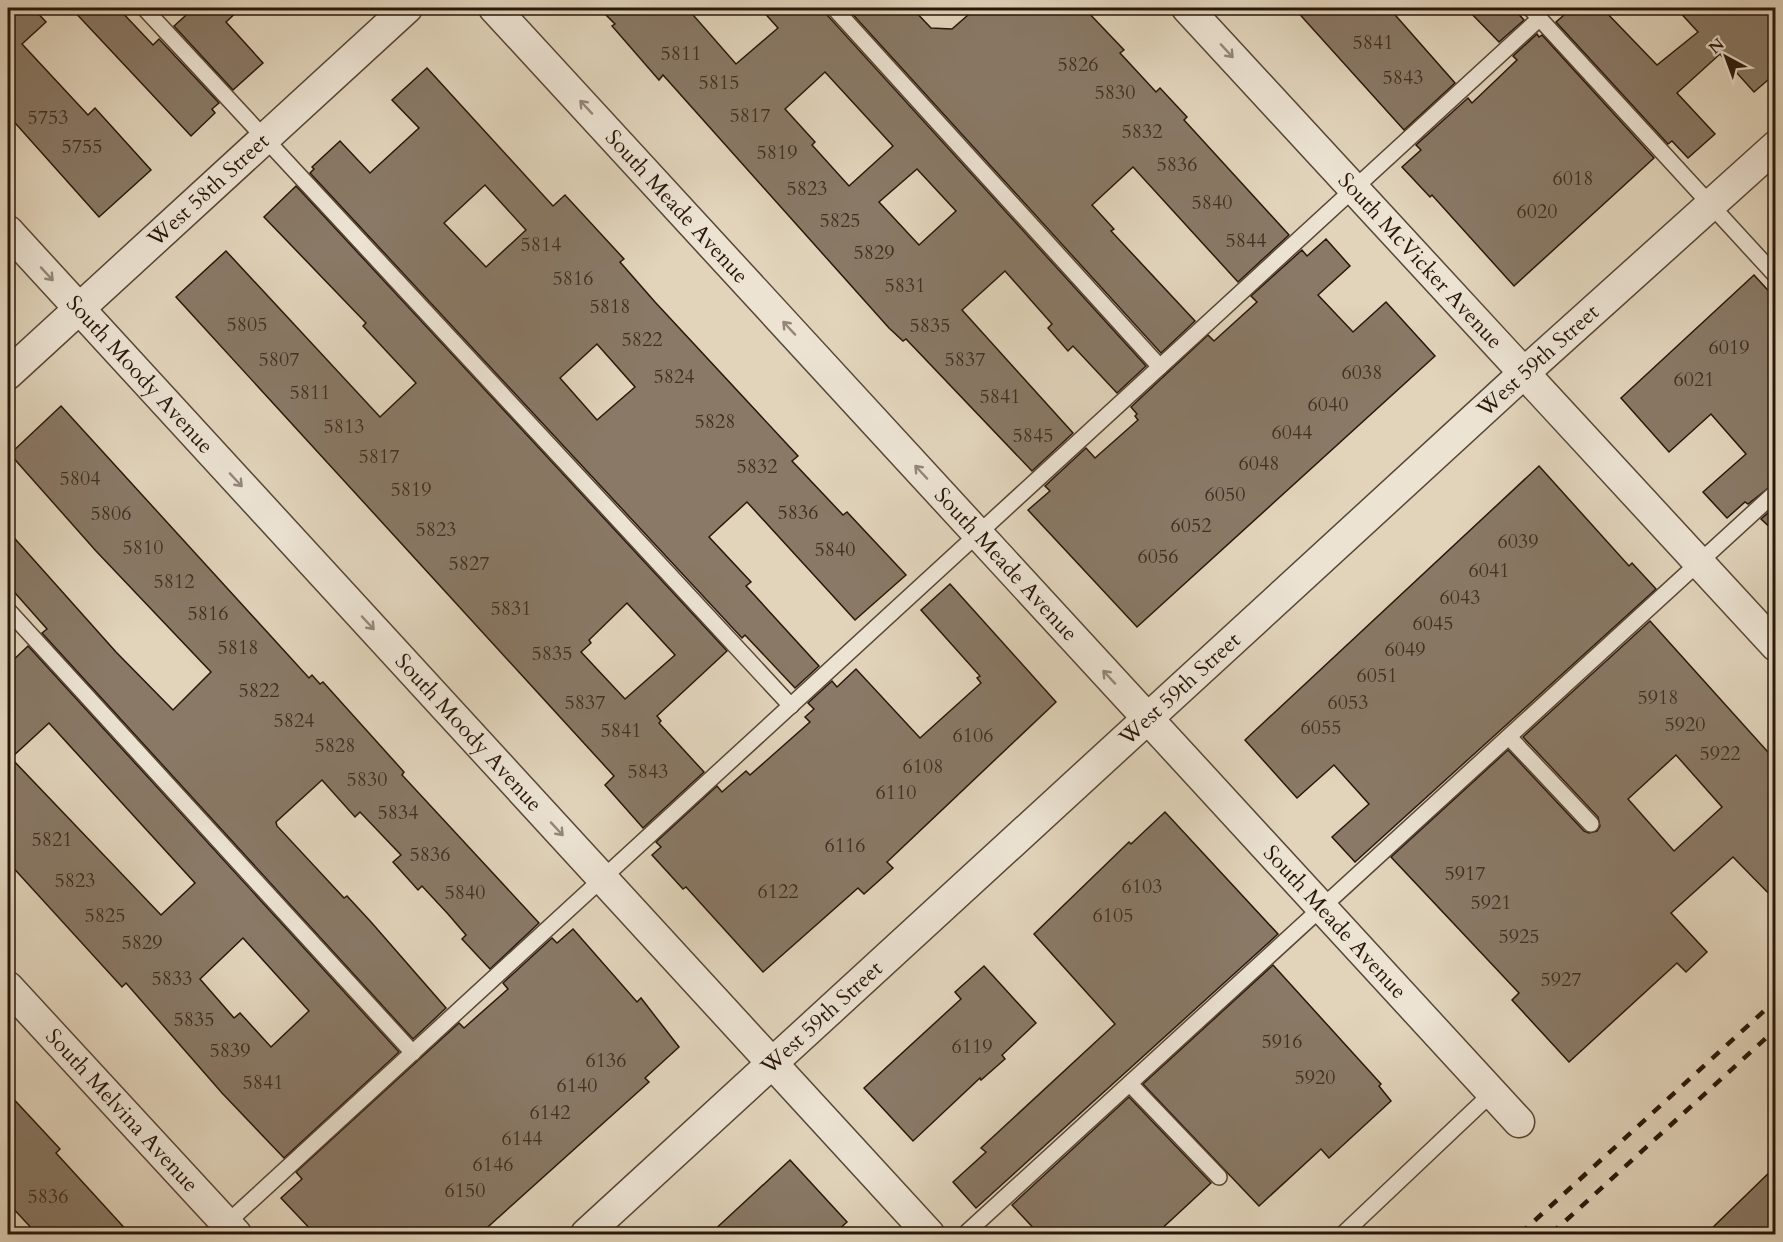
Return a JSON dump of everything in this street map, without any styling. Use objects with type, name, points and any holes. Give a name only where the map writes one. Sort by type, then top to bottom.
[{"type":"street","name":"West 58th Street","points":[[8,374],[407,8]]},
{"type":"street","name":"South Meade Avenue","points":[[494,8],[1519,1122]]},
{"type":"street","name":"South McVicker Avenue","points":[[1187,8],[1776,646]]},
{"type":"street","name":"West 59th Street","points":[[586,1234],[1776,146]]},
{"type":"street","name":"South Moody Avenue","points":[[8,231],[929,1234]]},
{"type":"street","name":"South Melvina Avenue","points":[[8,987],[225,1231]]},
{"type":"lane","points":[[144,8],[791,706]]},
{"type":"lane","points":[[834,8],[1160,367]]},
{"type":"lane","points":[[225,1231],[413,1053],[1354,188],[1535,13],[1776,276]]},
{"type":"lane","points":[[965,1234],[1776,492]]},
{"type":"lane","points":[[8,610],[413,1053]]},
{"type":"lane","points":[[1509,737],[1591,824]]},
{"type":"lane","points":[[1130,1084],[1219,1177]]},
{"type":"lane","points":[[1343,1234],[1492,1093]]},
{"type":"building","points":[[8,8],[33,8],[46,22],[22,44],[88,115],[95,108],[151,170],[99,217],[8,115]]},
{"type":"building","points":[[71,8],[118,8],[153,45],[159,39],[219,103],[212,109],[215,113],[191,136]]},
{"type":"building","points":[[194,8],[241,8],[226,22],[263,63],[233,90],[174,26]]},
{"type":"building","points":[[599,8],[687,8],[736,64],[778,28],[760,8],[825,8],[827,15],[1146,366],[1117,393],[1073,346],[1068,351],[1048,328],[1052,324],[1005,271],[962,310],[1073,433],[1032,471],[906,339],[903,341],[889,328],[663,75],[659,80],[612,26],[615,24]],"holes":[[[825,72],[893,146],[849,186],[812,145],[815,142],[785,109]],[[917,169],[956,211],[919,245],[879,202]]]},
{"type":"building","points":[[847,8],[912,8],[931,28],[952,29],[976,8],[1084,8],[1124,50],[1120,53],[1156,92],[1160,88],[1187,117],[1184,120],[1289,235],[1238,282],[1133,167],[1092,205],[1114,229],[1111,231],[1195,321],[1161,353]]},
{"type":"building","points":[[1294,8],[1389,8],[1455,83],[1404,130]]},
{"type":"building","points":[[1466,8],[1513,8],[1524,20],[1499,42]]},
{"type":"building","points":[[1572,8],[1602,8],[1657,65],[1698,32],[1676,8],[1776,8],[1776,73],[1754,92],[1720,54],[1677,93],[1715,134],[1688,158],[1672,141],[1668,144],[1556,22]]},
{"type":"building","points":[[1537,34],[1539,37],[1542,35],[1654,158],[1514,286],[1432,195],[1430,197],[1402,167],[1421,150],[1416,145],[1468,98],[1472,103],[1517,60],[1513,56]]},
{"type":"building","points":[[427,68],[553,206],[565,195],[624,259],[620,262],[655,302],[798,456],[792,461],[843,515],[847,512],[906,575],[855,620],[747,502],[709,537],[751,582],[746,586],[819,666],[795,688],[745,635],[742,638],[310,173],[314,169],[312,167],[340,141],[370,173],[419,128],[392,100]],"holes":[[[485,185],[526,230],[486,267],[444,223]],[[597,344],[635,387],[597,420],[560,378]]]},
{"type":"building","points":[[296,186],[727,651],[657,716],[661,721],[659,723],[704,772],[643,828],[605,785],[614,776],[176,297],[226,251],[380,417],[416,383],[363,326],[366,323],[264,217]],"holes":[[[627,603],[675,655],[625,699],[581,652],[591,643],[589,640]]]},
{"type":"building","points":[[1326,239],[1350,266],[1318,295],[1353,332],[1386,302],[1435,356],[1137,627],[1028,510],[1050,491],[1045,486],[1086,448],[1095,458],[1138,420],[1135,416],[1137,414],[1131,407],[1208,335],[1214,341],[1257,302],[1251,296],[1302,250],[1307,256]]},
{"type":"building","points":[[1754,275],[1776,299],[1776,482],[1748,504],[1745,502],[1727,518],[1703,492],[1746,454],[1711,414],[1669,452],[1621,398]]},
{"type":"building","points":[[61,406],[309,678],[312,675],[320,684],[323,682],[404,772],[402,775],[539,923],[490,969],[462,939],[466,935],[448,914],[422,886],[418,890],[393,862],[401,855],[360,812],[355,817],[322,780],[276,822],[277,826],[344,898],[347,896],[371,922],[446,1008],[413,1039],[42,633],[47,629],[8,585],[8,531],[116,652],[173,710],[211,672],[96,551],[10,454]]},
{"type":"building","points":[[1539,466],[1629,566],[1632,563],[1656,589],[1355,862],[1332,837],[1369,804],[1334,765],[1297,798],[1245,740]]},
{"type":"building","points":[[1776,506],[1776,533],[1761,519]]},
{"type":"building","points":[[950,584],[1056,702],[887,862],[893,868],[864,894],[858,888],[763,972],[686,887],[683,889],[652,855],[661,847],[656,842],[717,786],[722,792],[746,771],[750,775],[810,722],[805,717],[814,709],[808,703],[832,681],[837,687],[856,669],[920,738],[981,683],[977,678],[980,676],[921,610]]},
{"type":"building","points":[[1650,621],[1776,761],[1776,901],[1733,857],[1671,913],[1707,952],[1686,972],[1677,963],[1569,1062],[1512,1000],[1519,993],[1391,857],[1508,750],[1584,831],[1589,833],[1597,831],[1600,826],[1598,817],[1523,737]],"holes":[[[1676,755],[1722,807],[1674,851],[1628,799]]]},
{"type":"building","points":[[28,646],[399,1052],[284,1158],[222,1093],[126,983],[122,987],[8,862],[8,665]],"holes":[[[49,723],[195,883],[161,915],[11,758]],[[243,938],[309,1011],[271,1047],[240,1013],[234,1018],[200,979]]]},
{"type":"building","points":[[1165,812],[1278,934],[976,1208],[953,1182],[986,1152],[981,1148],[1115,1024],[1034,934],[1129,842],[1131,844]]},
{"type":"building","points":[[573,929],[637,1002],[641,998],[679,1047],[645,1078],[649,1082],[480,1234],[315,1234],[281,1198],[302,1179],[296,1172],[459,1023],[464,1028],[508,989],[503,983],[552,938],[557,943]]},
{"type":"building","points":[[1273,965],[1381,1084],[1379,1086],[1391,1101],[1329,1158],[1321,1149],[1259,1206],[1143,1084]]},
{"type":"building","points":[[984,966],[1036,1023],[1002,1055],[1005,1059],[981,1080],[980,1078],[913,1141],[864,1088],[961,999],[955,992]]},
{"type":"building","points":[[8,1093],[60,1149],[56,1153],[130,1234],[37,1234],[8,1203]]},
{"type":"building","points":[[1129,1097],[1211,1183],[1156,1234],[1039,1234],[1012,1205]]},
{"type":"building","points":[[790,1160],[847,1222],[834,1234],[710,1234]]},
{"type":"building","points":[[1776,1166],[1776,1224],[1764,1234],[1706,1234]]},
{"type":"railway","points":[[1520,1234],[1776,1000]]},
{"type":"railway","points":[[1551,1234],[1776,1029]]}]
